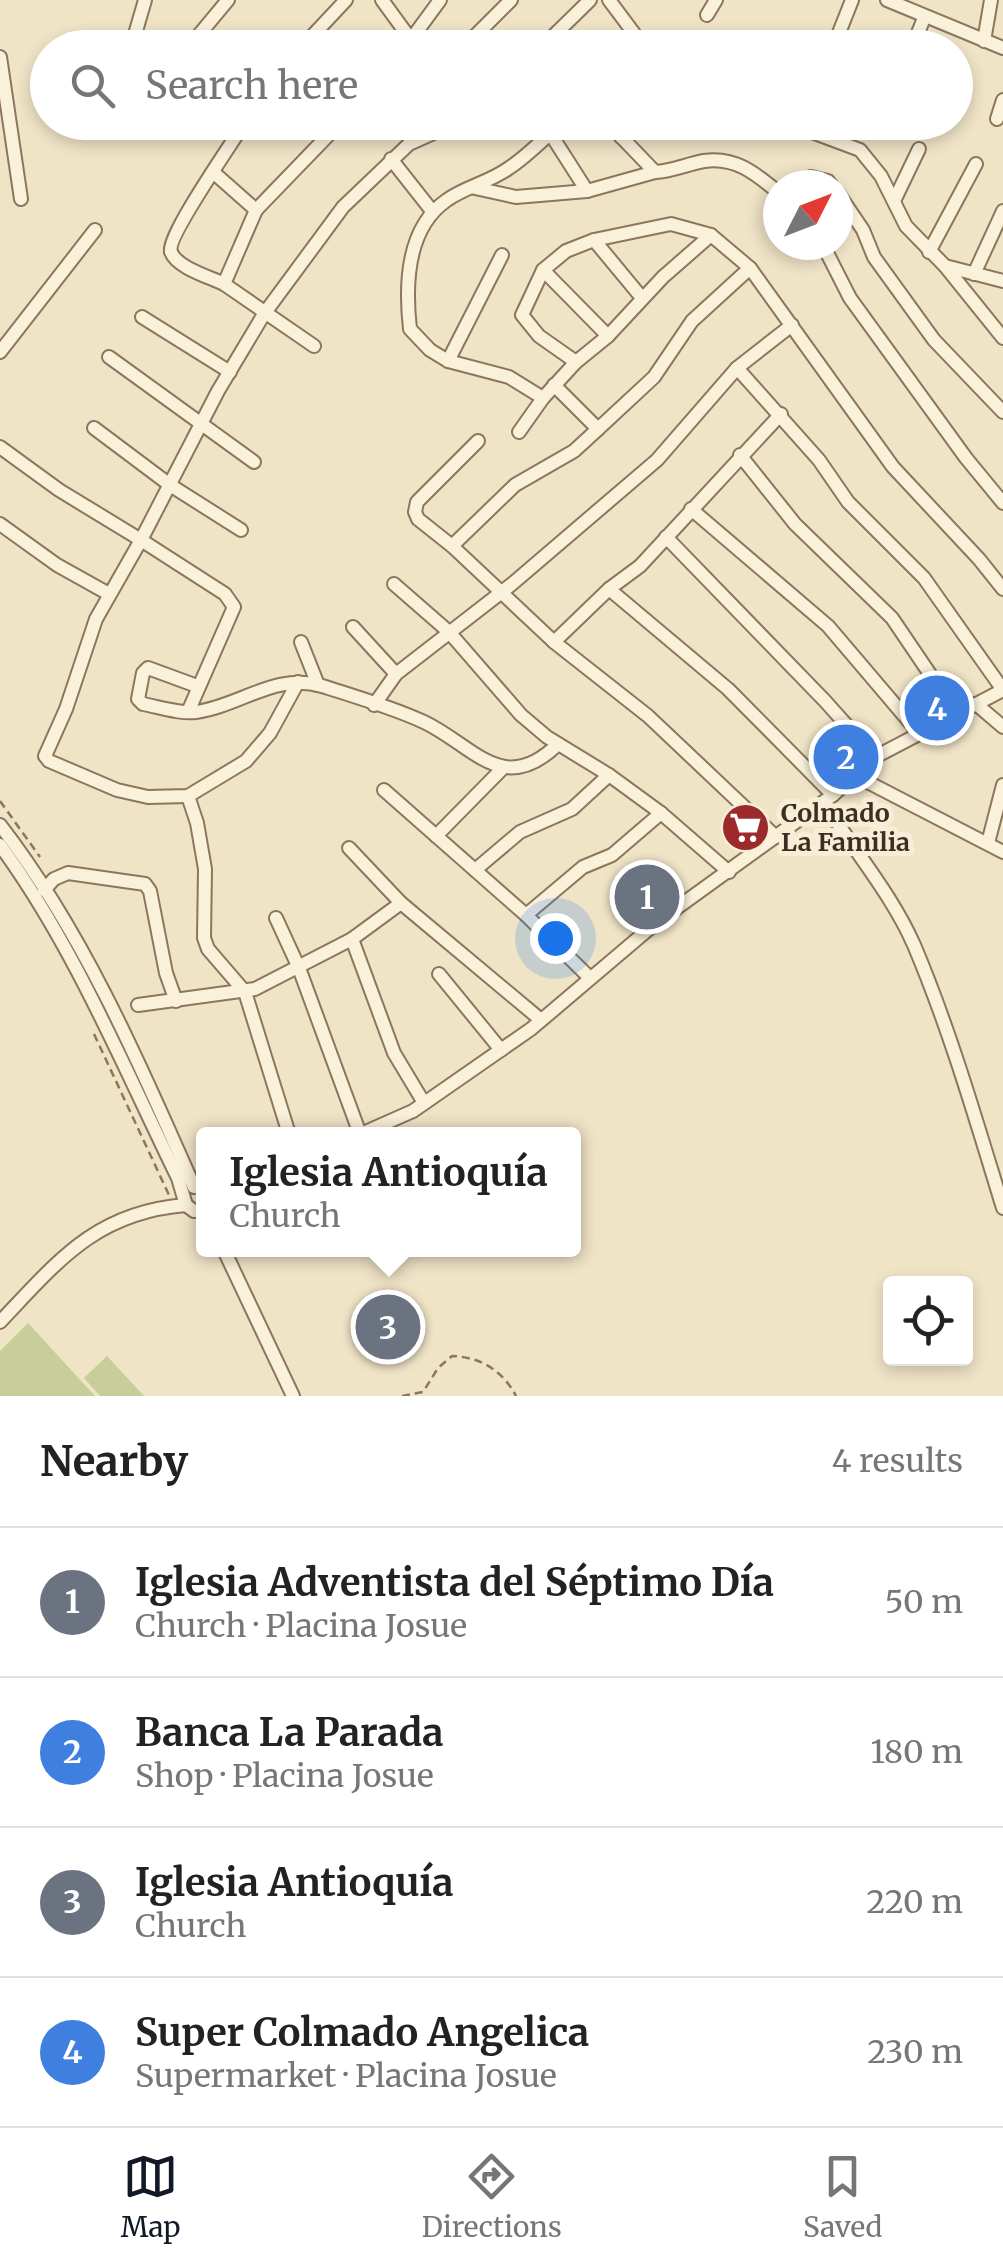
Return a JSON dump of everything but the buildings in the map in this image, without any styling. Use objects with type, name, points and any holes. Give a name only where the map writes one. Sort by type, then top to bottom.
[{"type":"street","points":[[137,30],[146,0]]},
{"type":"street","points":[[203,30],[228,0]]},
{"type":"street","points":[[318,30],[346,0]]},
{"type":"street","points":[[382,0],[401,30]]},
{"type":"street","points":[[421,30],[440,0]]},
{"type":"street","points":[[480,30],[511,0]]},
{"type":"street","points":[[560,30],[590,0]]},
{"type":"street","points":[[609,0],[625,30]]},
{"type":"street","points":[[708,16],[716,0]]},
{"type":"street","points":[[840,30],[852,0]]},
{"type":"street","points":[[887,0],[960,30]]},
{"type":"street","points":[[984,41],[991,0]]},
{"type":"street","points":[[973,36],[1003,48]]},
{"type":"street","points":[[0,57],[3,104],[21,199]]},
{"type":"street","points":[[997,119],[1003,100]]},
{"type":"street","points":[[233,140],[170,245],[172,254],[179,262],[224,284],[314,346]]},
{"type":"street","points":[[224,284],[256,210],[324,140]]},
{"type":"street","points":[[298,682],[270,732],[246,762],[188,796],[148,796],[118,790],[45,756],[96,620],[264,314],[344,206],[391,159],[418,140]]},
{"type":"street","points":[[542,140],[511,167],[450,197],[432,211],[418,233],[410,265],[410,329],[430,350],[448,361],[509,376],[543,398]]},
{"type":"street","points":[[554,140],[586,191]]},
{"type":"street","points":[[624,140],[655,172]]},
{"type":"street","points":[[841,140],[872,161],[906,226],[945,266],[1003,338]]},
{"type":"street","points":[[894,200],[920,149]]},
{"type":"street","points":[[391,159],[432,211]]},
{"type":"street","points":[[475,188],[516,197],[586,191],[704,161],[731,161],[763,180]]},
{"type":"street","points":[[929,252],[976,164]]},
{"type":"street","points":[[213,172],[256,210]]},
{"type":"street","points":[[974,274],[1003,211]]},
{"type":"street","points":[[853,215],[874,257],[934,340],[1003,412]]},
{"type":"street","points":[[576,362],[539,336],[522,315],[542,270],[566,250],[594,240],[671,224],[711,235],[750,268],[893,468],[979,558],[1003,589]]},
{"type":"street","points":[[0,352],[95,230]]},
{"type":"street","points":[[519,432],[576,362],[711,235]]},
{"type":"street","points":[[594,240],[642,298]]},
{"type":"street","points":[[448,361],[502,255]]},
{"type":"street","points":[[831,260],[850,298],[1003,503]]},
{"type":"street","points":[[945,266],[1003,281]]},
{"type":"street","points":[[452,546],[515,486],[574,452],[654,377],[692,321],[750,268]]},
{"type":"street","points":[[542,270],[608,336]]},
{"type":"street","points":[[142,318],[230,372]]},
{"type":"street","points":[[374,705],[396,674],[657,460],[737,368],[792,324]]},
{"type":"street","points":[[109,357],[254,462]]},
{"type":"street","points":[[375,1127],[424,1103],[542,1020],[656,923],[828,799],[875,758],[1003,690],[924,578],[848,502],[781,414],[737,368]]},
{"type":"street","points":[[554,386],[598,429]]},
{"type":"street","points":[[554,642],[609,589],[640,566],[781,414]]},
{"type":"street","points":[[94,428],[170,485],[241,530]]},
{"type":"street","points":[[478,441],[418,502],[418,519],[554,642],[648,716],[776,837]]},
{"type":"street","points":[[0,447],[58,490],[225,594],[234,607],[188,712]]},
{"type":"street","points":[[740,455],[795,524],[892,618],[957,714]]},
{"type":"street","points":[[691,509],[828,626],[919,734]]},
{"type":"street","points":[[0,524],[57,565],[110,594]]},
{"type":"street","points":[[666,538],[825,700],[875,758]]},
{"type":"street","points":[[394,584],[449,632],[521,715],[661,813],[729,872]]},
{"type":"street","points":[[609,589],[728,689],[828,799],[850,845],[886,894],[914,944],[972,1104],[1003,1208]]},
{"type":"street","points":[[353,627],[396,674]]},
{"type":"street","points":[[302,642],[318,685]]},
{"type":"street","points":[[197,686],[148,668],[143,673],[140,702],[188,712],[222,705],[266,687],[298,682],[318,685],[425,722],[475,757],[503,768],[523,766],[544,757],[558,744]]},
{"type":"street","points":[[976,704],[1003,727]]},
{"type":"street","points":[[436,836],[503,768]]},
{"type":"street","points":[[475,870],[520,832],[572,809],[609,774]]},
{"type":"street","points":[[854,775],[997,847],[1003,785]]},
{"type":"street","points":[[384,790],[526,915],[590,978]]},
{"type":"street","points":[[188,796],[205,870],[204,938],[245,992],[287,1127]]},
{"type":"street","points":[[526,915],[583,867],[612,855],[661,813]]},
{"type":"street","points":[[0,824],[44,890],[111,1010],[188,1196]]},
{"type":"street","points":[[0,844],[20,851],[188,1196]]},
{"type":"street","points":[[349,848],[401,904],[542,1020]]},
{"type":"street","points":[[44,890],[54,879],[68,873],[146,884],[176,1001]]},
{"type":"street","points":[[138,1005],[245,992],[299,968],[401,904]]},
{"type":"street","points":[[276,918],[299,968],[358,1127]]},
{"type":"street","points":[[352,938],[394,1053],[424,1103]]},
{"type":"street","points":[[439,974],[500,1050]]},
{"type":"street","points":[[0,1322],[82,1240],[124,1216],[188,1196]]},
{"type":"street","points":[[227,1257],[293,1396]]},
{"type":"path","points":[[0,801],[20,851]]},
{"type":"path","points":[[94,1034],[188,1196]]},
{"type":"path","points":[[402,1396],[423,1392],[438,1368],[452,1356],[468,1356],[505,1375],[516,1396]]},
{"type":"green space","points":[[28,1323],[95,1396],[0,1396],[0,1351]]},
{"type":"green space","points":[[107,1356],[144,1396],[100,1396],[84,1378]]},
{"type":"place","name":"Super Colmado Angelica","points":[[937,708]]},
{"type":"place","name":"Banca La Parada","points":[[846,757]]},
{"type":"place","name":"Colmado La Familia","points":[[746,827]]},
{"type":"place","name":"Iglesia Adventista del Séptimo Día","points":[[647,897]]},
{"type":"place","name":"Iglesia Antioquía","points":[[388,1327]]}]
